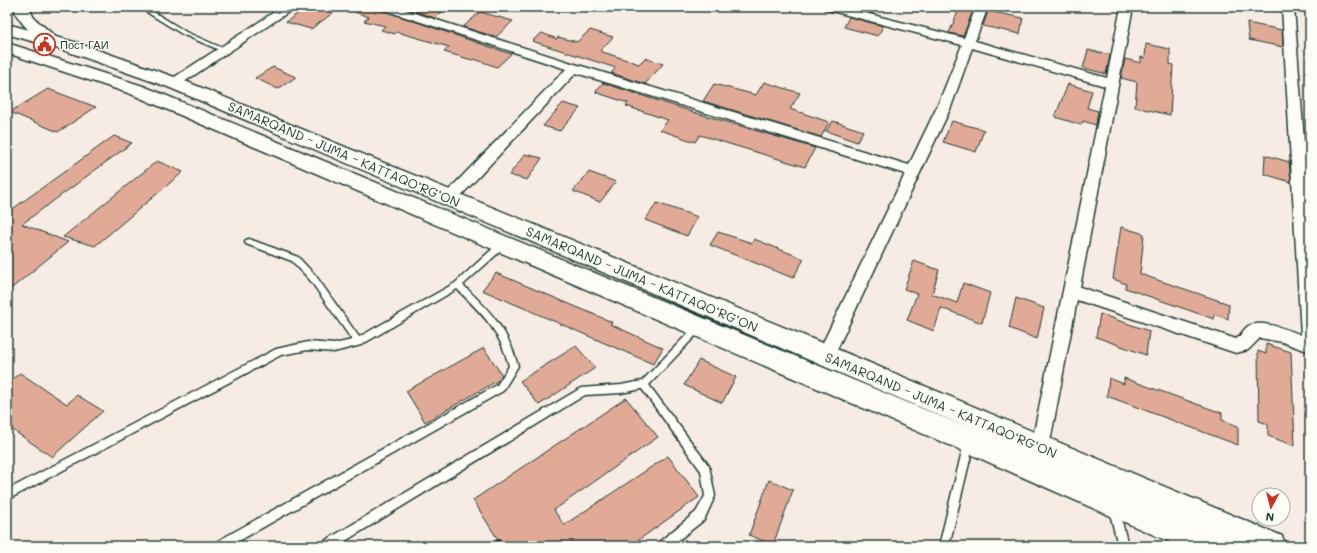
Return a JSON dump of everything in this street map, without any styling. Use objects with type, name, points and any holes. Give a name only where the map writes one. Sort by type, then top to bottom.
[{"type":"main road","points":[[7,13],[17,7]]},
{"type":"main road","points":[[24,7],[24,16],[52,42]]},
{"type":"main road","name":"SAMARQAND - JUMA - KATTAQO‘RG‘ON","points":[[7,29],[52,42],[174,83],[826,355],[1272,546]]},
{"type":"main road","name":"SAMARQAND - JUMA - KATTAQO‘RG‘ON","points":[[7,48],[137,90],[698,328],[1112,501],[1212,546]]},
{"type":"street","points":[[174,83],[290,7]]},
{"type":"street","points":[[386,7],[574,68],[913,171]]},
{"type":"street","points":[[828,7],[968,43],[1112,84]]},
{"type":"street","points":[[826,355],[944,107],[982,7]]},
{"type":"street","points":[[1040,447],[1127,7]]},
{"type":"street","points":[[1288,7],[1310,335]]},
{"type":"street","points":[[449,198],[574,68]]},
{"type":"street","points":[[1071,291],[1236,346],[1241,346],[1253,332],[1261,330],[1310,345]]},
{"type":"lane","points":[[147,10],[184,32],[224,50]]},
{"type":"lane","points":[[249,242],[295,259],[313,278],[358,342]]},
{"type":"lane","points":[[7,496],[279,352],[308,346],[334,348],[358,342],[458,285],[503,244]]},
{"type":"lane","points":[[220,546],[500,388],[514,366],[511,350],[499,327],[458,285]]},
{"type":"lane","points":[[327,546],[584,391],[621,389],[644,385],[698,328]]},
{"type":"lane","points":[[644,385],[706,469],[710,496],[700,516],[663,546]]},
{"type":"lane","points":[[944,546],[970,441]]},
{"type":"lane","points":[[1112,501],[1124,546]]},
{"type":"building","points":[[307,7],[341,7],[311,29],[286,22]]},
{"type":"building","points":[[346,7],[378,7],[381,10],[511,54],[497,67],[474,59],[472,60],[444,52],[449,47],[397,32],[395,34],[381,30],[385,26],[364,21],[369,17],[346,9]]},
{"type":"building","points":[[401,7],[448,7],[435,18]]},
{"type":"building","points":[[855,7],[876,7],[873,13],[854,9]]},
{"type":"building","points":[[960,7],[974,8],[963,36],[949,33]]},
{"type":"building","points":[[988,11],[1023,18],[1020,34],[983,26]]},
{"type":"building","points":[[480,12],[513,21],[496,37],[463,27]]},
{"type":"building","points":[[849,17],[883,26],[878,36],[844,27]]},
{"type":"building","points":[[1247,23],[1282,30],[1283,47],[1249,40]]},
{"type":"building","points":[[590,30],[613,37],[600,51],[639,64],[645,58],[663,64],[645,84],[611,73],[616,68],[532,41],[542,33],[557,39],[558,37],[577,42]]},
{"type":"building","points":[[1146,44],[1170,49],[1170,64],[1173,65],[1170,115],[1135,107],[1137,82],[1121,78],[1125,59],[1141,63],[1141,57],[1145,58]]},
{"type":"building","points":[[1088,50],[1110,55],[1106,74],[1083,68]]},
{"type":"building","points":[[273,67],[296,77],[278,89],[255,78]]},
{"type":"building","points":[[764,82],[800,93],[790,109],[829,122],[821,137],[703,101],[714,84],[756,95]]},
{"type":"building","points":[[603,83],[696,113],[815,148],[805,167],[700,135],[695,142],[660,130],[668,120],[626,106],[628,103],[595,92]]},
{"type":"building","points":[[1068,84],[1092,91],[1087,108],[1098,111],[1096,125],[1083,121],[1081,125],[1055,117]]},
{"type":"building","points":[[48,89],[96,107],[58,132],[10,112]]},
{"type":"building","points":[[563,103],[580,108],[560,131],[543,126]]},
{"type":"building","points":[[833,121],[863,131],[857,142],[826,131]]},
{"type":"building","points":[[952,121],[984,130],[976,152],[943,142]]},
{"type":"building","points":[[114,136],[132,143],[22,224],[68,242],[7,292],[7,213]]},
{"type":"building","points":[[525,154],[542,158],[527,180],[509,175]]},
{"type":"building","points":[[1265,155],[1289,162],[1291,182],[1264,174]]},
{"type":"building","points":[[157,161],[183,172],[95,246],[63,237]]},
{"type":"building","points":[[589,172],[616,182],[600,202],[573,191]]},
{"type":"building","points":[[657,203],[698,217],[687,236],[645,220]]},
{"type":"building","points":[[1121,227],[1144,234],[1140,274],[1229,304],[1228,319],[1214,314],[1214,319],[1125,288],[1126,284],[1113,279]]},
{"type":"building","points":[[718,232],[752,243],[754,239],[804,259],[793,278],[710,245]]},
{"type":"building","points":[[914,261],[939,270],[932,294],[957,303],[963,283],[990,293],[982,323],[941,308],[934,331],[907,320],[917,294],[904,289]]},
{"type":"building","points":[[496,273],[612,322],[610,324],[663,348],[653,364],[482,290]]},
{"type":"building","points":[[1016,298],[1044,308],[1037,339],[1009,328]]},
{"type":"building","points":[[1100,314],[1149,331],[1146,355],[1096,337]]},
{"type":"building","points":[[1266,344],[1291,352],[1295,446],[1268,436],[1268,424],[1259,421],[1258,351],[1266,354]]},
{"type":"building","points":[[576,346],[595,368],[539,405],[520,381]]},
{"type":"building","points":[[484,348],[502,375],[499,380],[425,422],[406,391]]},
{"type":"building","points":[[699,360],[736,377],[722,403],[684,385]]},
{"type":"building","points":[[20,373],[67,404],[77,395],[103,411],[52,457],[7,426],[7,383]]},
{"type":"building","points":[[1109,378],[1124,384],[1124,378],[1222,413],[1222,420],[1238,426],[1238,445],[1107,396]]},
{"type":"building","points":[[626,398],[658,437],[554,510],[564,525],[668,456],[699,497],[630,546],[502,546],[473,500]]},
{"type":"building","points":[[769,480],[793,490],[773,545],[749,535]]},
{"type":"railway","points":[[491,546],[499,540]]},
{"type":"place","name":"Пост ГАИ","points":[[45,45]]}]
